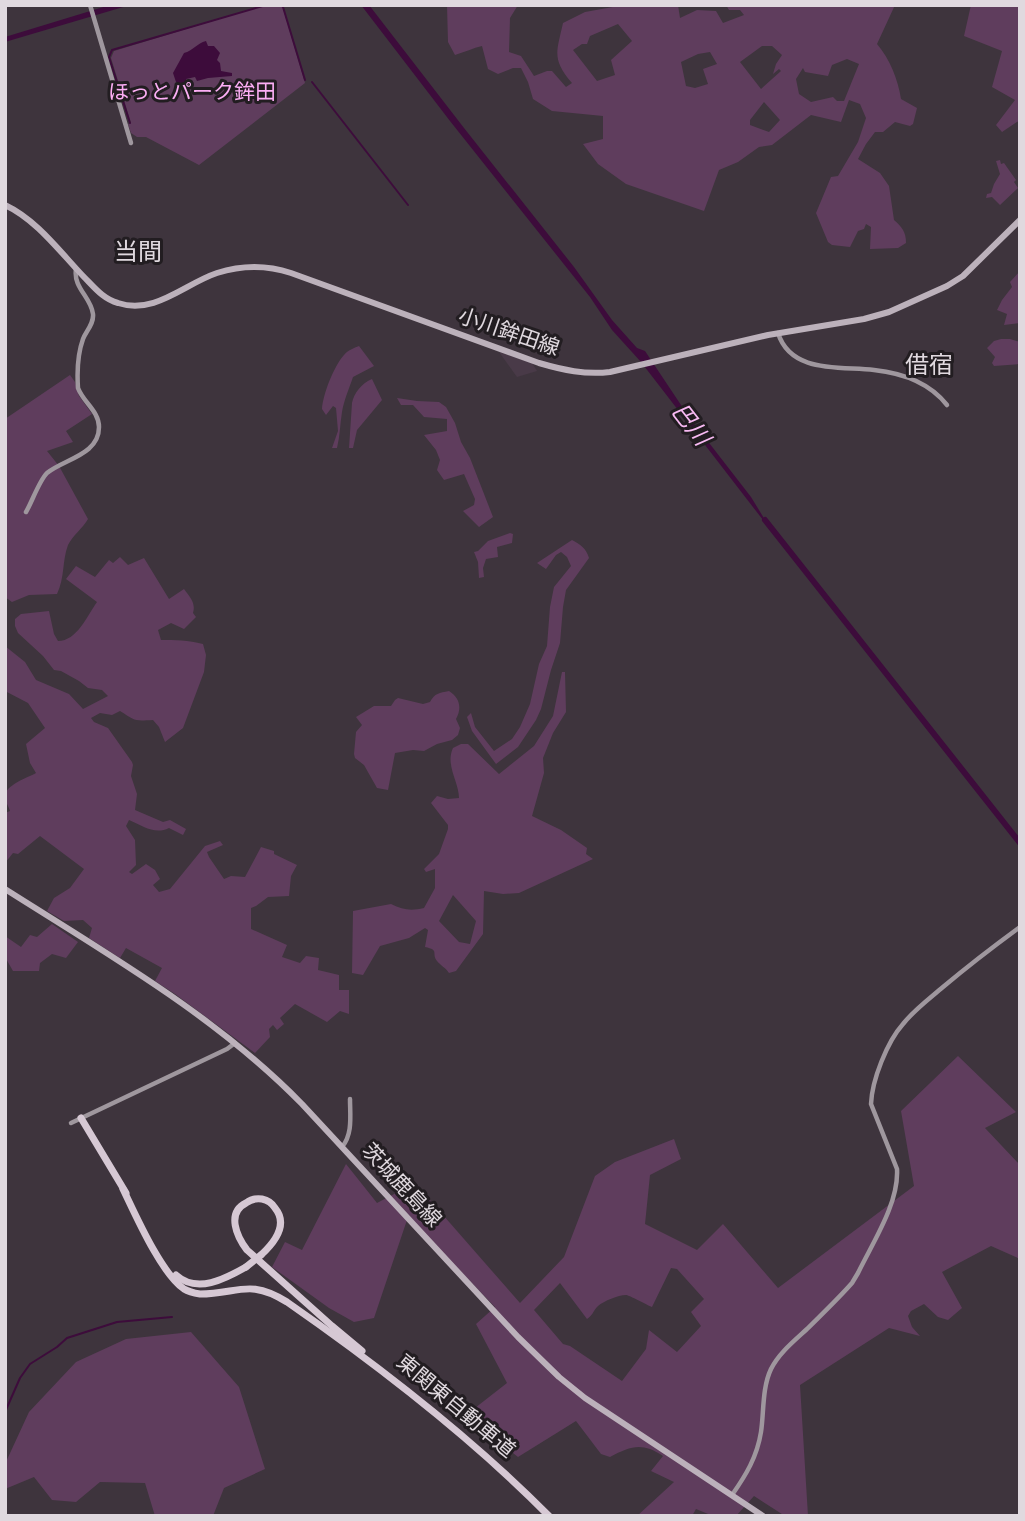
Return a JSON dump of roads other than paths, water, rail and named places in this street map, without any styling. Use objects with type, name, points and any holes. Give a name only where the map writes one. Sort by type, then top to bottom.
[{"type":"highway","points":[[81,1118],[124,1189]]},
{"type":"highway","name":"東関東自動車道","points":[[124,1189],[174,1273],[183,1281],[196,1284],[210,1283],[230,1276],[246,1267],[261,1255],[276,1239],[281,1219],[271,1203],[260,1199],[249,1201],[243,1204],[235,1216],[236,1229],[247,1250],[332,1326],[472,1441],[552,1516]]},
{"type":"highway","name":"東関東自動車道","points":[[124,1189],[157,1254],[175,1279],[188,1291],[200,1294],[248,1288],[269,1292],[393,1378],[552,1516]]},
{"type":"main road","name":"小川鉾田線","points":[[5,205],[34,224],[99,293],[117,303],[135,306],[156,303],[224,271],[249,267],[271,268],[547,365],[581,373],[610,372],[778,333],[882,314],[947,286],[972,269],[1020,220]]},
{"type":"main road","name":"茨城鹿島線","points":[[5,889],[177,999],[236,1042],[280,1082],[553,1372],[585,1398],[763,1516]]},
{"type":"street","points":[[90,5],[131,143]]},
{"type":"street","points":[[26,512],[46,474],[87,450],[95,442],[99,428],[96,416],[78,388],[80,349],[93,317],[91,307],[77,282],[76,269]]},
{"type":"street","points":[[778,333],[788,350],[805,362],[826,367],[903,375],[934,391],[947,405]]},
{"type":"street","points":[[732,1495],[756,1455],[771,1369],[790,1344],[852,1283],[893,1199],[898,1178],[897,1168],[871,1104],[871,1096],[877,1074],[894,1038],[902,1024],[925,1002],[1020,927]]},
{"type":"street","points":[[71,1123],[227,1049],[236,1042]]},
{"type":"street","points":[[342,1147],[349,1137],[350,1099]]},
{"type":"water","points":[[110,5],[130,5],[5,42],[5,37]]},
{"type":"water","points":[[361,5],[369,5],[574,267],[612,320],[637,348],[645,351],[689,417],[751,497],[773,533],[641,362],[612,330],[590,297]]},
{"type":"water","points":[[206,41],[208,46],[214,46],[220,53],[217,60],[221,71],[232,73],[232,76],[197,81],[195,77],[186,79],[187,87],[184,88],[176,82],[173,73],[184,53]]},
{"type":"waterway","points":[[130,123],[109,57],[112,50],[266,5]]},
{"type":"waterway","points":[[281,5],[305,80]]},
{"type":"waterway","points":[[312,82],[408,205]]},
{"type":"waterway","name":"巴川","points":[[765,520],[1020,843]]},
{"type":"waterway","points":[[5,1412],[20,1378],[30,1364],[67,1338],[117,1322],[172,1317]]},
{"type":"district","name":"当間","points":[[138,252]]},
{"type":"district","name":"借宿","points":[[929,365]]},
{"type":"park label","name":"ほっとパーク鉾田","points":[[192,92]]}]
